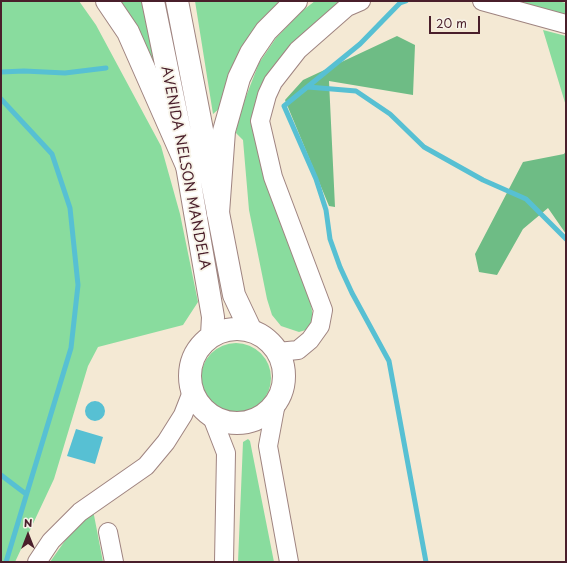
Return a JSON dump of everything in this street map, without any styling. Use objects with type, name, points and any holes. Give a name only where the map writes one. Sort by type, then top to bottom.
[{"type":"main road","points":[[107,1],[128,32],[187,166]]},
{"type":"main road","name":"AVENIDA NELSON MANDELA","points":[[153,1],[187,166],[213,317],[212,335]]},
{"type":"main road","name":"AVENIDA NELSON MANDELA","points":[[177,1],[197,97],[234,295],[251,331]]},
{"type":"main road","points":[[218,213],[224,132],[239,78],[251,53],[266,31],[296,1]]},
{"type":"main road","points":[[238,329],[251,331],[266,340],[278,352],[284,369],[283,387],[276,403],[266,415],[246,423],[228,423],[212,417],[200,406],[192,392],[189,376],[195,353],[212,335],[225,330],[238,329]]},
{"type":"lane","points":[[278,352],[298,350],[310,340],[320,326],[323,310],[273,177],[260,121],[265,101],[273,82],[298,50],[347,6],[361,1]]},
{"type":"lane","points":[[482,1],[566,24]]},
{"type":"lane","points":[[37,562],[51,541],[80,512],[146,466],[166,442],[183,415],[192,392]]},
{"type":"lane","points":[[276,403],[268,446],[289,562]]},
{"type":"lane","points":[[212,417],[226,453],[224,562]]},
{"type":"lane","points":[[108,532],[114,562]]},
{"type":"green space","points":[[1,1],[79,1],[96,25],[161,146],[180,214],[198,302],[183,325],[98,347],[88,366],[54,479],[15,562],[1,562]]},
{"type":"green space","points":[[117,1],[142,1],[156,59],[152,69]]},
{"type":"green space","points":[[195,1],[282,1],[240,50],[220,108],[213,114]]},
{"type":"green space","points":[[315,1],[349,1],[257,114],[310,297],[313,318],[309,329],[299,332],[281,326],[272,315],[267,299],[249,210],[243,140],[236,133],[238,117],[259,63],[276,38],[302,11]]},
{"type":"green space","points":[[477,1],[557,1],[566,3],[566,20]]},
{"type":"green space","points":[[543,30],[566,36],[566,106]]},
{"type":"green space","points":[[397,36],[415,45],[413,95],[329,81],[335,207],[329,206],[285,100],[303,80]]},
{"type":"green space","points":[[566,151],[566,234],[548,208],[523,229],[497,275],[479,272],[475,254],[523,162],[564,154]]},
{"type":"green space","points":[[229,343],[243,343],[256,349],[265,358],[269,364],[271,378],[269,392],[261,403],[250,411],[243,413],[229,413],[222,411],[211,403],[203,392],[201,385],[201,371],[203,364],[211,353],[222,345]]},
{"type":"green space","points":[[248,439],[250,441],[274,562],[238,562],[243,442]]},
{"type":"green space","points":[[93,510],[103,562],[50,562],[69,535]]},
{"type":"water","points":[[95,401],[102,404],[105,411],[102,418],[95,421],[88,418],[85,411],[88,404]]},
{"type":"water","points":[[76,429],[103,437],[95,464],[67,456]]},
{"type":"waterway","points":[[406,1],[400,3],[360,44],[284,106],[316,179],[326,210],[330,239],[340,267],[352,293],[389,361],[426,562]]},
{"type":"waterway","points":[[1,72],[24,71],[65,73],[106,68]]},
{"type":"waterway","points":[[308,87],[356,91],[390,114],[424,147],[483,180],[526,199],[566,239]]},
{"type":"waterway","points":[[1,99],[52,154],[70,208],[78,285],[71,348],[6,562]]},
{"type":"waterway","points":[[1,475],[26,494]]}]
